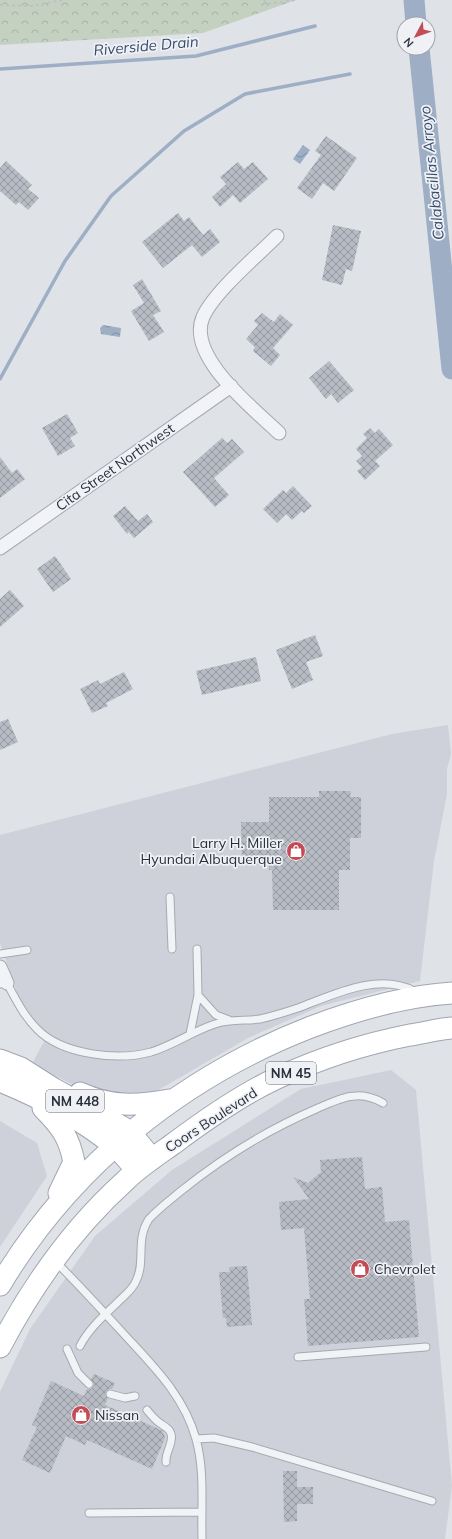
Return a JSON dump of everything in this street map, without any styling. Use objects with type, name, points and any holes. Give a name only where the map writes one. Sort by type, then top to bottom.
[{"type":"main road","name":"NM 45","points":[[0,1285],[38,1226],[94,1165],[122,1139],[171,1100],[226,1066],[276,1040],[346,1015],[438,994]]},
{"type":"main road","name":"Coors Boulevard","points":[[144,1164],[208,1118],[275,1079],[342,1053],[389,1040],[450,1028]]},
{"type":"main road","name":"NM 448","points":[[0,1060],[22,1068],[122,1139],[144,1164]]},
{"type":"main road","points":[[22,1068],[87,1096],[118,1105],[138,1105],[171,1100]]},
{"type":"main road","name":"NM 448","points":[[0,1081],[28,1094],[76,1120],[122,1139]]},
{"type":"main road","points":[[28,1094],[57,1122],[67,1136],[74,1162],[64,1186],[38,1226]]},
{"type":"main road","name":"NM 45","points":[[0,1347],[18,1316],[55,1260],[106,1200],[144,1164]]},
{"type":"street","points":[[278,236],[227,286],[208,308],[203,317],[200,331],[201,345],[213,366],[231,386],[279,433]]},
{"type":"street","name":"Cita Street Northwest","points":[[0,548],[231,386]]},
{"type":"street","points":[[0,967],[4,984]]},
{"type":"lane","points":[[170,897],[172,949]]},
{"type":"lane","points":[[190,1034],[198,994],[197,949]]},
{"type":"lane","points":[[0,954],[27,950]]},
{"type":"lane","points":[[4,984],[22,1011],[38,1030],[52,1040],[80,1051],[104,1056],[130,1055],[151,1052],[200,1029],[231,1020],[266,1017],[356,988],[379,983],[438,994]]},
{"type":"lane","points":[[198,994],[216,1016],[231,1020]]},
{"type":"lane","points":[[80,1346],[88,1334],[136,1282],[139,1268],[140,1240],[145,1225],[154,1214],[193,1182],[253,1141],[325,1105],[348,1097],[357,1096],[370,1097],[383,1103]]},
{"type":"lane","points":[[55,1260],[169,1383],[183,1405],[196,1439],[201,1469],[202,1539]]},
{"type":"lane","points":[[298,1357],[426,1347]]},
{"type":"lane","points":[[67,1349],[78,1373],[89,1384]]},
{"type":"lane","points":[[110,1394],[125,1398],[135,1396]]},
{"type":"lane","points":[[148,1410],[156,1421],[168,1429],[171,1434],[172,1439],[165,1457],[166,1462]]},
{"type":"lane","points":[[196,1439],[214,1438],[252,1447],[432,1501]]},
{"type":"lane","points":[[89,1513],[201,1512]]},
{"type":"path","points":[[0,5],[31,6],[63,0]]},
{"type":"path","points":[[264,0],[267,4],[295,0]]},
{"type":"shaded area","points":[[448,725],[451,754],[447,769],[447,794],[434,861],[420,981],[321,1006],[248,1038],[148,1096],[83,1090],[32,1064],[48,1034],[41,1029],[22,1007],[0,943],[0,835],[392,734]]},
{"type":"shaded area","points":[[391,1070],[416,1090],[452,1486],[445,1539],[0,1539],[0,1392],[30,1329],[95,1236],[172,1170],[301,1089]]},
{"type":"shaded area","points":[[0,1121],[37,1143],[47,1176],[0,1247]]},
{"type":"green space","points":[[0,0],[296,0],[203,33],[0,45]]},
{"type":"water","points":[[303,145],[310,150],[300,164],[293,159]]},
{"type":"water","points":[[103,325],[121,328],[120,337],[101,334],[100,328]]},
{"type":"building","points":[[326,136],[357,158],[334,191],[323,183],[312,199],[297,188],[321,155],[315,151]]},
{"type":"building","points":[[6,161],[32,185],[28,189],[39,198],[28,210],[19,202],[16,205],[0,191],[0,168]]},
{"type":"building","points":[[238,162],[244,169],[253,162],[268,179],[240,203],[233,195],[220,207],[212,197],[226,184],[220,177]]},
{"type":"building","points":[[178,213],[184,221],[189,217],[203,235],[210,229],[220,242],[202,257],[192,245],[163,268],[142,242]]},
{"type":"building","points":[[333,225],[361,231],[352,271],[346,269],[342,285],[322,280]]},
{"type":"building","points":[[142,279],[161,311],[153,315],[164,332],[149,341],[131,311],[144,303],[133,285]]},
{"type":"building","points":[[262,313],[274,322],[280,314],[293,325],[273,348],[280,355],[271,366],[253,351],[255,347],[246,339],[258,325],[254,321]]},
{"type":"building","points":[[329,361],[354,390],[338,403],[331,394],[326,399],[309,378]]},
{"type":"building","points":[[67,414],[78,433],[70,438],[75,446],[58,456],[42,428]]},
{"type":"building","points":[[370,428],[375,433],[379,429],[393,445],[375,461],[380,466],[365,480],[357,471],[362,467],[356,461],[362,456],[356,449],[367,438],[363,434]]},
{"type":"building","points":[[222,438],[227,443],[232,439],[244,452],[214,478],[229,495],[215,507],[183,472]]},
{"type":"building","points":[[0,457],[12,473],[17,469],[25,479],[0,498]]},
{"type":"building","points":[[293,486],[312,506],[304,513],[302,511],[292,520],[286,514],[277,523],[263,509],[283,490],[286,493]]},
{"type":"building","points":[[125,506],[138,521],[147,514],[153,522],[134,538],[129,532],[127,534],[113,516]]},
{"type":"building","points":[[55,556],[71,579],[53,592],[37,569]]},
{"type":"building","points":[[10,590],[24,606],[0,627],[0,599]]},
{"type":"building","points":[[315,635],[323,656],[306,662],[313,680],[292,689],[276,650]]},
{"type":"building","points":[[256,657],[261,681],[202,695],[196,671]]},
{"type":"building","points":[[124,672],[133,689],[106,703],[108,706],[92,713],[80,689],[98,680],[100,684]]},
{"type":"building","points":[[8,719],[18,742],[0,750],[0,722]]},
{"type":"building","name":"Larry H. Miller Hyundai Albuquerque","points":[[319,791],[351,791],[350,797],[361,797],[361,838],[350,838],[350,870],[339,870],[339,910],[273,910],[272,870],[269,870],[269,865],[242,865],[241,822],[269,822],[269,797],[319,797]]},
{"type":"building","name":"Chevrolet","points":[[362,1157],[365,1189],[382,1187],[385,1222],[409,1220],[419,1337],[308,1346],[304,1299],[310,1299],[304,1228],[281,1230],[279,1202],[309,1199],[293,1177],[308,1183],[321,1172],[320,1160]]},
{"type":"building","points":[[247,1266],[252,1325],[227,1327],[226,1318],[223,1318],[219,1272],[230,1272],[229,1267]]},
{"type":"building","name":"Nissan","points":[[94,1374],[115,1383],[112,1389],[108,1389],[105,1392],[108,1398],[105,1405],[163,1431],[165,1438],[152,1469],[87,1440],[85,1445],[66,1436],[50,1473],[22,1460],[37,1427],[32,1425],[51,1381],[84,1396],[87,1389],[91,1389],[94,1386],[91,1379]]},
{"type":"building","points":[[283,1471],[297,1471],[297,1487],[313,1487],[313,1504],[297,1504],[297,1521],[284,1522]]},
{"type":"waterway","name":"Calabacillas Arroyo","points":[[414,0],[415,16]]},
{"type":"waterway","name":"Riverside Drain","points":[[0,69],[196,56],[315,26]]},
{"type":"waterway","name":"Calabacillas Arroyo","points":[[420,56],[452,369]]},
{"type":"waterway","points":[[0,379],[65,261],[111,196],[184,131],[245,94],[350,74]]},
{"type":"place","name":"Larry H. Miller Hyundai Albuquerque","points":[[296,851]]},
{"type":"place","name":"Chevrolet","points":[[360,1269]]},
{"type":"place","name":"Nissan","points":[[81,1415]]}]
